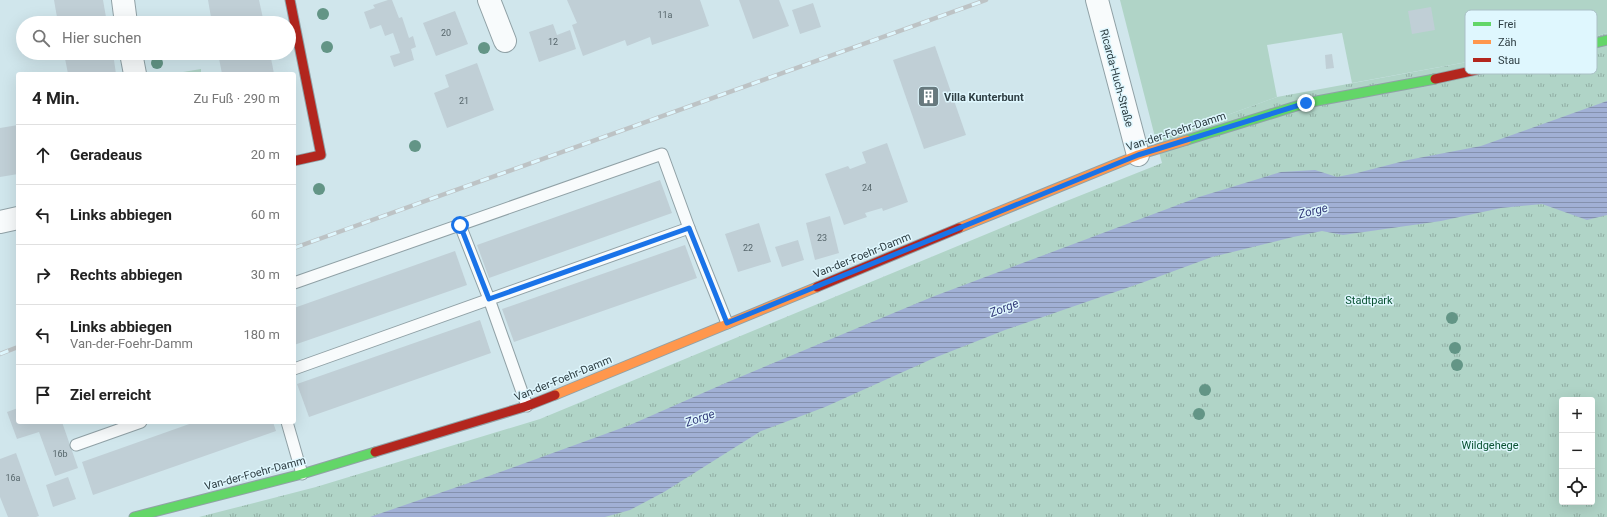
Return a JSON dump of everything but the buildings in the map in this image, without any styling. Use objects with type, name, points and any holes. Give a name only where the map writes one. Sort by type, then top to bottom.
[{"type":"street","points":[[123,0],[125,16]]},
{"type":"street","points":[[290,0],[293,16]]},
{"type":"street","points":[[489,0],[505,41]]},
{"type":"street","name":"Ricarda-Huch-Straße","points":[[1097,0],[1138,155]]},
{"type":"street","points":[[296,30],[321,155],[296,161]]},
{"type":"street","name":"Van-der-Foehr-Damm","points":[[1597,43],[1607,40]]},
{"type":"street","points":[[132,60],[135,72]]},
{"type":"street","name":"Van-der-Foehr-Damm","points":[[134,517],[302,474],[527,406],[1138,155],[1306,103],[1465,72]]},
{"type":"street","points":[[0,222],[16,218]]},
{"type":"lane","points":[[296,282],[662,154],[689,228],[727,323]]},
{"type":"lane","points":[[460,225],[489,299],[527,406]]},
{"type":"lane","points":[[296,368],[689,228]]},
{"type":"lane","points":[[76,445],[135,424]]},
{"type":"lane","points":[[288,424],[302,474]]},
{"type":"green space","points":[[1120,0],[1607,0],[1607,33],[1597,36],[1597,10],[1465,10],[1465,62],[1352,83],[1342,33],[1267,45],[1277,97],[1156,141]]},
{"type":"green space","name":"Stadtpark","points":[[1607,33],[1607,517],[199,517],[316,487],[540,419],[1064,202],[1162,163],[1156,141],[1277,97],[1465,63],[1465,74],[1597,74],[1597,36]]},
{"type":"green space","points":[[201,69],[201,72],[183,72]]},
{"type":"water","name":"Zorge","points":[[1607,101],[1607,215],[1587,220],[1542,204],[1501,208],[1441,221],[1343,235],[1322,231],[1212,257],[1005,330],[934,358],[825,407],[761,431],[664,492],[630,510],[605,517],[370,517],[630,425],[728,382],[932,297],[1199,197],[1281,172],[1315,170],[1337,177],[1408,160],[1481,146]]},
{"type":"railway","points":[[296,247],[986,0]]},
{"type":"railway","points":[[0,354],[16,348]]},
{"type":"traffic: fast","points":[[1597,42],[1607,40]]},
{"type":"traffic: fast","points":[[1187,140],[1306,103],[1435,79]]},
{"type":"traffic: fast","points":[[134,517],[302,474],[375,452]]},
{"type":"traffic: slow","points":[[959,228],[1138,155],[1187,140]]},
{"type":"traffic: slow","points":[[555,395],[817,287]]},
{"type":"traffic: jam","points":[[290,0],[293,16]]},
{"type":"traffic: jam","points":[[296,30],[321,155],[296,161]]},
{"type":"traffic: jam","points":[[1435,79],[1465,72]]},
{"type":"traffic: jam","points":[[817,287],[959,228]]},
{"type":"traffic: jam","points":[[375,452],[527,406],[555,395]]},
{"type":"place","name":"Villa Kunterbunt","points":[[929,97]]},
{"type":"route","points":[[460,225],[489,299],[689,228],[727,323],[1138,155],[1306,103]]},
{"type":"park label","name":"Wildgehege","points":[[1490,445]]}]
